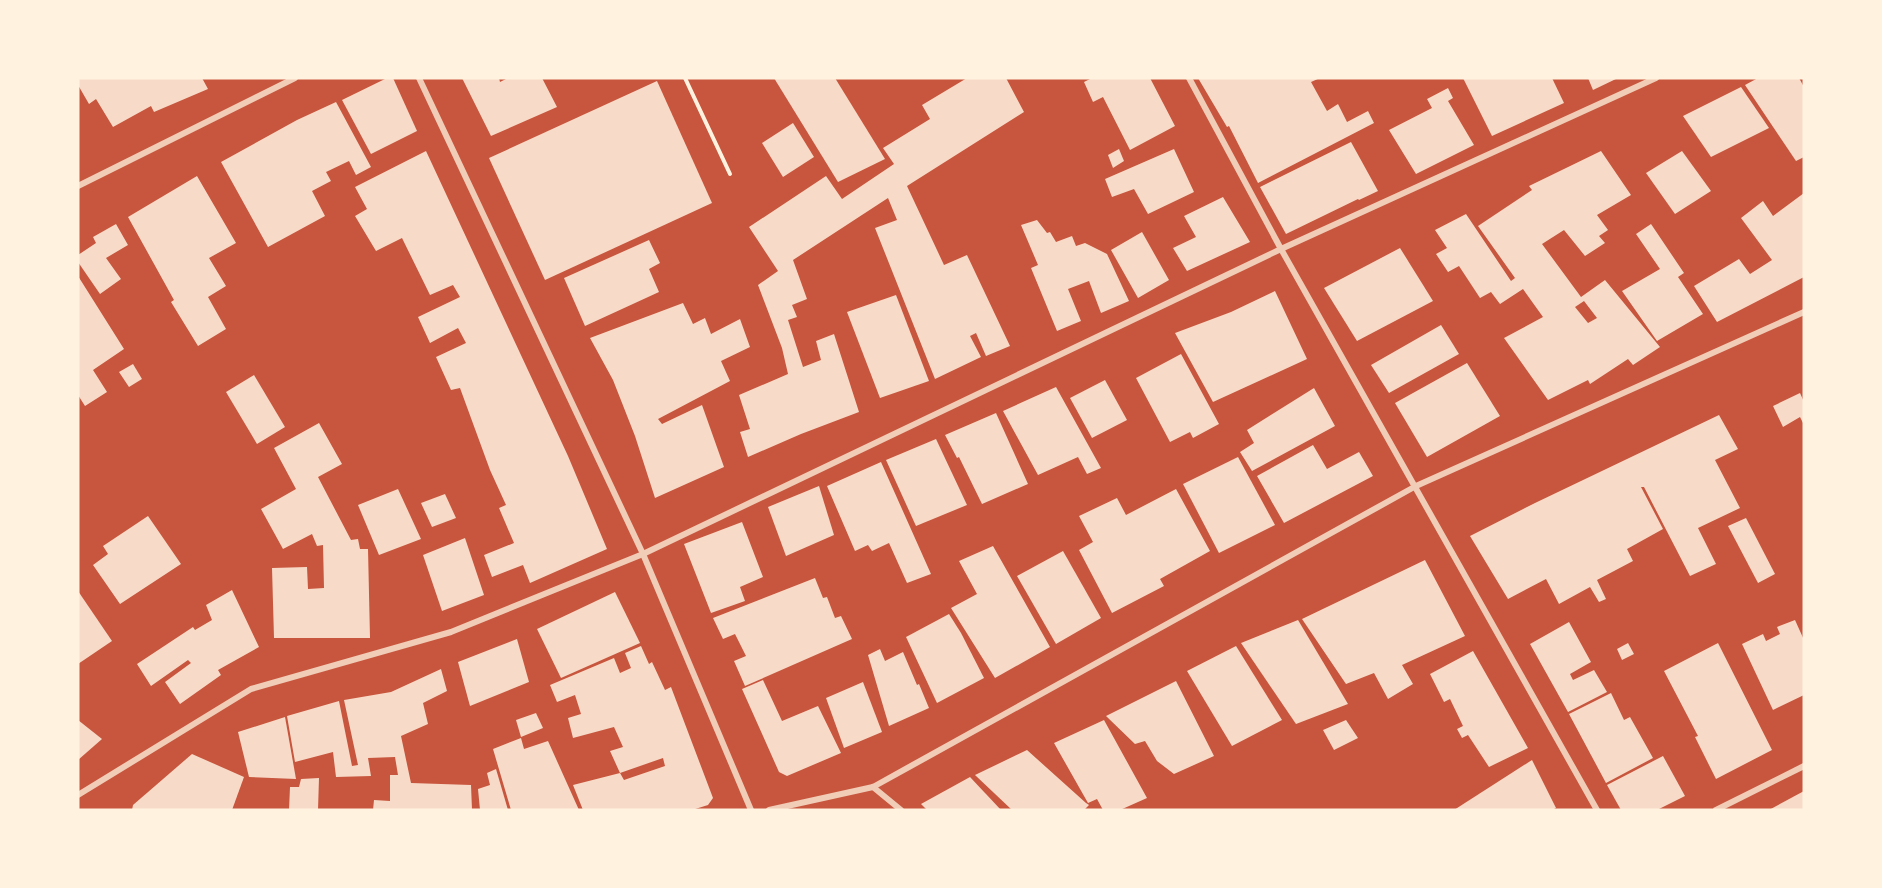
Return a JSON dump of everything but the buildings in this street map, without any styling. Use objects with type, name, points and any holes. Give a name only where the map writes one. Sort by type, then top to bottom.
[{"type":"street","points":[[78,186],[295,78]]},
{"type":"street","points":[[419,78],[643,554],[751,810]]},
{"type":"street","points":[[1189,78],[1281,249],[1597,810]]},
{"type":"street","points":[[78,795],[251,689],[451,632],[643,554],[1281,249],[1656,78]]},
{"type":"street","points":[[769,810],[873,787],[1416,486],[1804,312]]},
{"type":"street","points":[[1716,810],[1804,766]]},
{"type":"street","points":[[873,787],[901,810]]},
{"type":"path","points":[[685,78],[730,174]]}]
